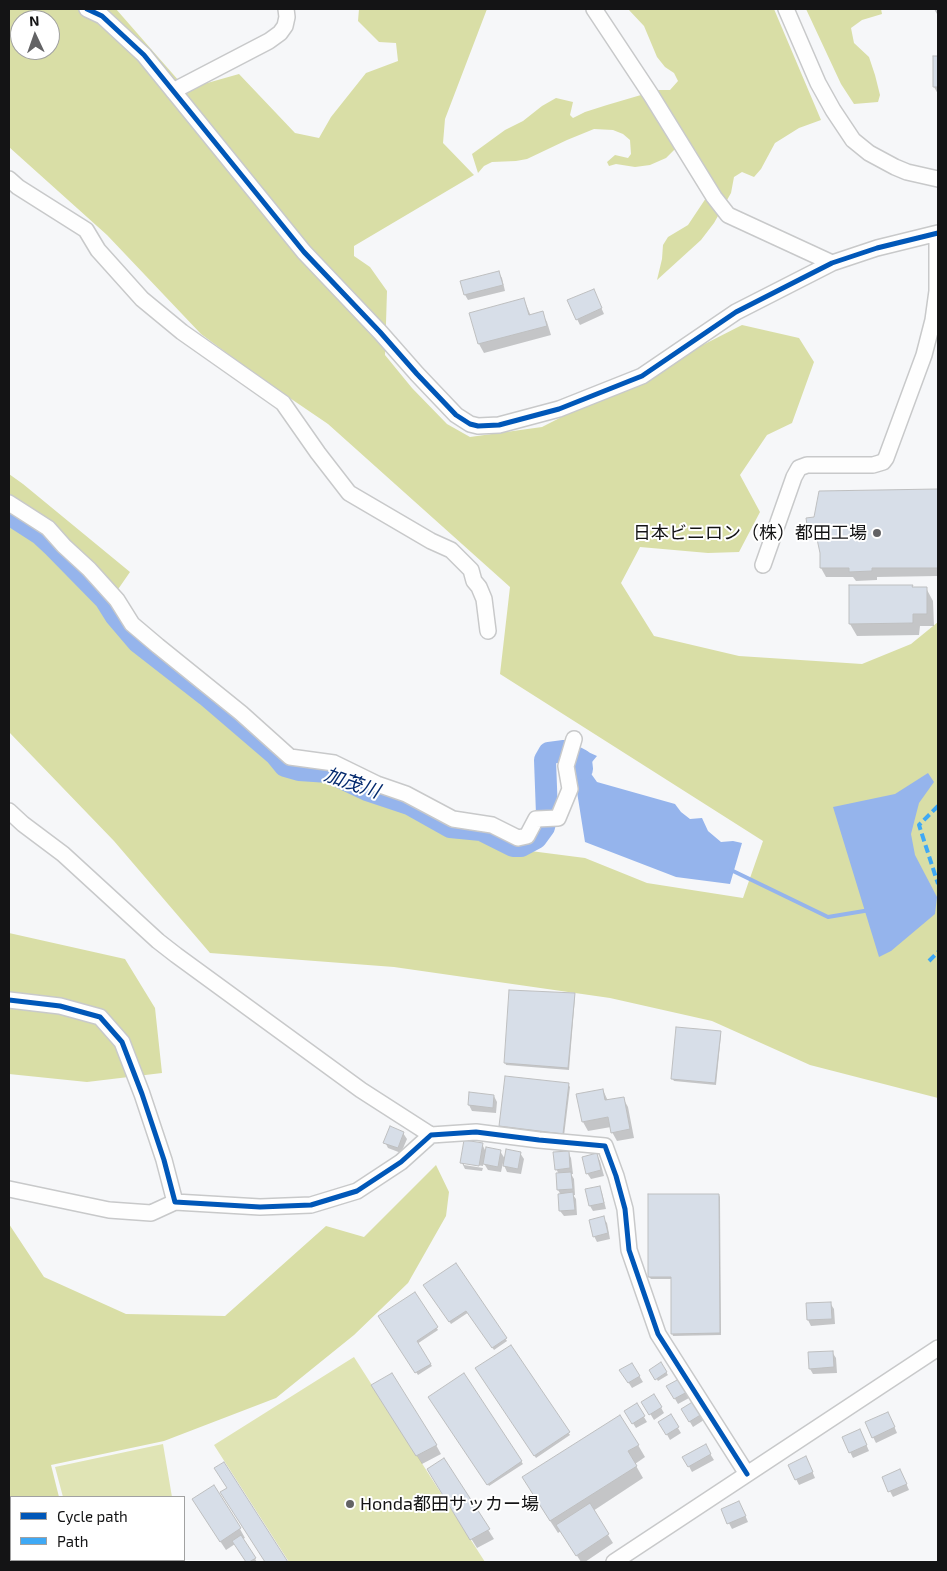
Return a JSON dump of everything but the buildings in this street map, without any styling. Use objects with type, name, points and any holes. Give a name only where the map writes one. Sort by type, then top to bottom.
[{"type":"street","points":[[87,9],[102,16],[144,54],[304,252],[456,415],[470,424],[478,426],[499,425],[559,409],[642,376],[736,312],[832,263],[877,248],[938,234],[936,304],[931,355],[886,458],[883,462],[873,464],[807,466],[799,468],[794,476],[763,565]]},
{"type":"street","points":[[172,91],[269,41],[280,33],[285,26],[286,9]]},
{"type":"street","points":[[594,9],[651,95],[714,197],[728,215],[832,263]]},
{"type":"street","points":[[786,9],[818,83],[833,110],[854,140],[869,153],[895,168],[916,175],[938,178]]},
{"type":"street","points":[[9,179],[18,187],[86,230],[98,250],[142,299],[182,332],[283,404],[349,493],[431,542],[451,550],[472,570],[474,581],[484,599],[488,631]]},
{"type":"street","points":[[9,503],[48,528],[117,600],[132,624],[241,713],[290,757],[334,763],[376,784],[406,794],[453,819],[492,825],[518,838],[527,836],[536,819],[558,818],[570,789],[566,766],[574,738]]},
{"type":"street","points":[[9,811],[63,854],[158,941],[176,955],[361,1090],[431,1135],[476,1132],[605,1146],[625,1209],[629,1250],[658,1334],[747,1474]]},
{"type":"street","points":[[9,1000],[60,1006],[100,1017],[122,1042],[158,1141],[175,1202]]},
{"type":"street","points":[[9,1189],[109,1210],[151,1213],[175,1202],[260,1207],[311,1205],[357,1191],[401,1162],[431,1135]]},
{"type":"street","points":[[614,1562],[938,1348]]},
{"type":"green space","points":[[9,9],[116,9],[186,89],[239,74],[295,133],[319,138],[331,117],[366,73],[398,61],[396,43],[379,42],[358,21],[359,9],[487,9],[445,119],[443,143],[474,175],[354,246],[354,256],[370,267],[387,291],[385,355],[412,388],[447,424],[470,437],[542,427],[742,325],[799,338],[814,362],[792,423],[767,435],[740,475],[760,512],[739,552],[708,553],[640,547],[621,583],[654,636],[739,656],[862,664],[911,644],[938,622],[938,1098],[810,1065],[712,1021],[610,998],[394,967],[210,953],[114,841],[9,732],[9,474],[130,572],[112,598],[294,752],[454,827],[515,849],[585,858],[647,883],[743,898],[763,841],[500,674],[510,587],[328,424],[259,377],[201,334],[107,235],[9,147]]},
{"type":"green space","points":[[628,9],[774,9],[821,120],[799,128],[775,143],[761,169],[754,177],[742,172],[734,177],[731,193],[714,223],[701,240],[657,280],[663,245],[668,237],[688,225],[706,198],[696,151],[689,144],[675,149],[666,158],[650,165],[635,167],[616,164],[609,166],[607,162],[615,155],[628,158],[631,154],[630,140],[623,134],[613,130],[594,129],[527,159],[492,162],[484,166],[478,173],[472,154],[505,130],[523,121],[556,98],[573,102],[570,115],[573,118],[585,112],[658,90],[670,90],[678,81],[674,73],[665,67],[657,57],[644,26]]},
{"type":"green space","points":[[806,9],[881,9],[882,14],[862,20],[851,28],[854,43],[869,57],[880,95],[878,102],[854,104],[841,84]]},
{"type":"green space","points":[[9,933],[125,959],[155,1008],[162,1073],[87,1082],[9,1074]]},
{"type":"green space","points":[[436,1165],[449,1192],[446,1216],[408,1283],[354,1335],[276,1398],[164,1441],[51,1465],[59,1496],[10,1496],[10,1561],[76,1562],[9,1562],[9,1224],[44,1277],[126,1314],[225,1316],[326,1226],[364,1237]]},
{"type":"green space","name":"Honda都田サッカー場","points":[[354,1357],[485,1562],[289,1562],[214,1445]]},
{"type":"green space","points":[[163,1444],[172,1496],[63,1496],[55,1467]]},
{"type":"green space","points":[[80,1561],[173,1561],[172,1562]]},
{"type":"water","points":[[577,747],[597,756],[587,768],[597,782],[675,804],[690,819],[702,818],[708,831],[721,842],[733,841],[742,843],[730,884],[676,877],[585,842],[573,767]]},
{"type":"water","points":[[928,773],[934,782],[919,803],[911,834],[915,855],[937,897],[935,914],[891,951],[879,957],[833,807],[895,794]]},
{"type":"waterway","name":"加茂川","points":[[9,514],[40,534],[54,547],[105,599],[115,615],[138,642],[206,695],[276,755],[285,766],[299,770],[329,772],[367,790],[409,804],[450,827],[481,830],[513,846],[521,846],[536,838],[544,827],[547,814],[545,760],[549,753],[564,751],[581,760],[582,769]]},
{"type":"waterway","points":[[731,870],[828,917],[870,910]]},
{"type":"marked path","points":[[938,806],[919,825],[938,884]]},
{"type":"marked path","points":[[929,961],[938,952]]},
{"type":"cycle path","points":[[87,9],[102,16],[144,55],[304,252],[456,415],[470,424],[478,426],[499,425],[559,409],[642,376],[736,312],[832,263],[877,248],[938,233]]},
{"type":"cycle path","points":[[9,1000],[60,1006],[100,1017],[122,1042],[164,1160],[175,1202],[260,1207],[311,1205],[357,1191],[401,1162],[431,1135],[476,1132],[605,1146],[625,1209],[629,1250],[658,1334],[747,1474]]},
{"type":"place","name":"日本ビニロン（株）都田工場","points":[[877,533]]},
{"type":"place","name":"Honda都田サッカー場","points":[[350,1504]]}]
